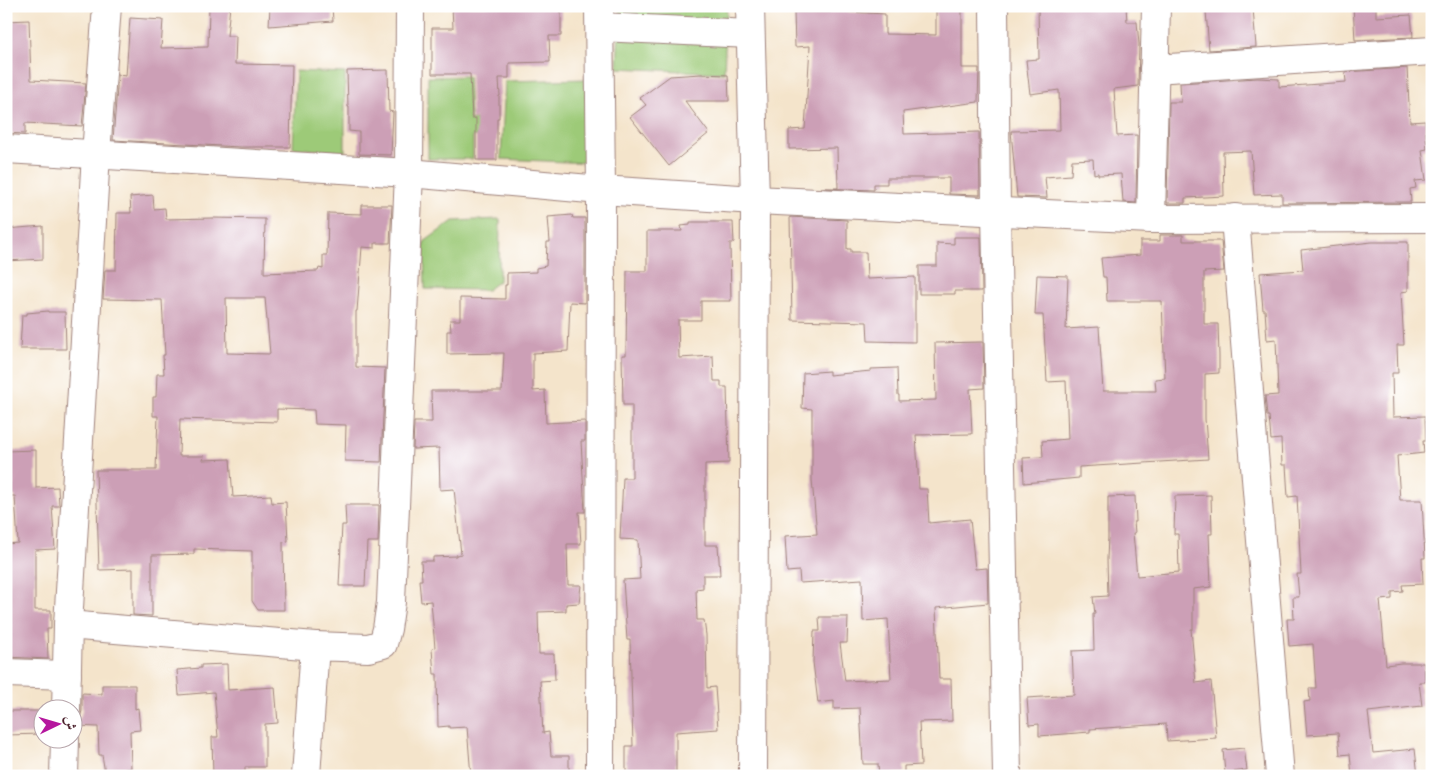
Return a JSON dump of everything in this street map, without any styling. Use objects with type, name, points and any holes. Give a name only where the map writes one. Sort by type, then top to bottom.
[{"type":"street","points":[[66,700],[68,625],[96,154],[107,6]]},
{"type":"street","points":[[68,625],[315,646],[368,648],[383,644],[391,602],[409,172],[410,6]]},
{"type":"street","points":[[750,6],[755,200],[753,776]]},
{"type":"street","points":[[994,6],[996,211],[1008,776]]},
{"type":"street","points":[[1151,219],[1156,6]]},
{"type":"street","points":[[600,776],[602,190],[600,16],[750,34]]},
{"type":"street","points":[[1154,69],[1432,51]]},
{"type":"street","points":[[6,149],[409,172],[602,190],[755,200],[1151,219],[1432,218]]},
{"type":"street","points":[[1236,218],[1280,776]]},
{"type":"street","points":[[306,776],[315,646]]},
{"type":"street","points":[[6,672],[67,675]]},
{"type":"street","points":[[64,776],[65,750]]},
{"type":"green space","points":[[620,6],[727,6],[724,73],[617,68]]},
{"type":"green space","points":[[296,71],[345,73],[345,152],[293,148]]},
{"type":"green space","points":[[468,76],[470,120],[478,120],[478,136],[473,136],[473,159],[428,159],[428,77]]},
{"type":"green space","points":[[589,79],[588,163],[501,159],[505,81]]},
{"type":"green space","points":[[500,219],[499,281],[487,290],[425,289],[424,242],[453,221]]},
{"type":"building","points":[[209,6],[230,6],[227,36],[236,36],[235,64],[292,65],[290,147],[240,147],[113,140],[118,75],[126,76],[130,18],[163,20],[161,48],[208,47]]},
{"type":"building","points":[[270,6],[332,6],[333,21],[269,26]]},
{"type":"building","points":[[452,6],[561,6],[561,36],[549,36],[550,62],[509,63],[509,78],[499,78],[497,160],[476,160],[476,118],[472,119],[470,74],[432,74],[432,28],[453,28]]},
{"type":"building","points":[[936,6],[962,6],[962,68],[979,68],[978,102],[903,112],[904,134],[979,132],[980,195],[949,194],[949,178],[887,178],[887,184],[874,184],[874,190],[821,188],[838,188],[837,148],[789,149],[789,130],[805,129],[810,46],[795,47],[794,12],[831,11],[885,14],[885,34],[936,35]]},
{"type":"building","points":[[1038,6],[1126,6],[1127,22],[1137,22],[1139,44],[1138,86],[1114,89],[1117,136],[1137,135],[1136,203],[1123,202],[1121,174],[1094,174],[1093,159],[1072,160],[1071,175],[1045,177],[1047,198],[1017,197],[1011,131],[1060,130],[1059,90],[1030,94],[1026,60],[1039,59]]},
{"type":"building","points":[[1353,6],[1376,6],[1376,17],[1411,15],[1413,37],[1355,40]]},
{"type":"building","points":[[1253,8],[1256,47],[1209,50],[1206,11]]},
{"type":"building","points":[[29,20],[31,80],[86,83],[82,126],[25,123],[25,134],[6,133],[6,21]]},
{"type":"building","points":[[1407,68],[1410,122],[1425,121],[1427,149],[1422,150],[1426,180],[1415,181],[1416,188],[1410,189],[1411,202],[1282,203],[1282,194],[1254,195],[1251,151],[1223,152],[1224,196],[1185,198],[1185,203],[1167,203],[1169,102],[1181,102],[1180,83],[1257,78],[1279,79],[1279,87],[1346,82],[1345,72]]},
{"type":"building","points":[[388,70],[389,111],[393,112],[391,155],[359,154],[359,132],[349,131],[347,71]]},
{"type":"building","points":[[728,75],[729,101],[685,101],[709,133],[669,166],[630,117],[646,105],[640,98],[670,76]]},
{"type":"building","points":[[153,195],[154,209],[165,208],[166,219],[265,219],[264,273],[318,271],[319,268],[323,269],[323,255],[327,255],[328,213],[362,214],[362,205],[392,205],[390,243],[375,243],[375,248],[362,247],[356,311],[356,367],[385,368],[381,462],[345,461],[346,425],[315,424],[314,410],[277,409],[277,422],[180,419],[179,456],[204,456],[203,460],[230,459],[233,497],[271,495],[272,503],[286,502],[288,541],[283,542],[284,610],[258,610],[252,601],[252,551],[194,549],[194,554],[152,555],[152,616],[133,615],[133,569],[99,570],[96,470],[156,470],[158,416],[153,416],[153,397],[156,397],[157,374],[164,374],[163,355],[165,355],[162,300],[103,299],[105,270],[116,270],[117,213],[131,213],[130,197]],"holes":[[[226,298],[265,298],[270,354],[227,353]]]},
{"type":"building","points":[[572,215],[573,218],[585,218],[585,303],[570,302],[568,351],[533,353],[533,391],[545,390],[546,423],[585,421],[585,441],[581,441],[585,512],[579,512],[581,544],[567,544],[568,585],[581,585],[579,603],[566,604],[566,611],[538,612],[539,654],[554,654],[555,680],[540,681],[543,733],[549,732],[551,756],[569,756],[569,775],[471,776],[467,727],[438,727],[437,674],[434,674],[432,649],[435,648],[431,601],[421,602],[419,580],[422,580],[421,561],[433,561],[433,557],[461,554],[454,489],[440,490],[439,448],[413,449],[414,422],[432,422],[431,391],[502,391],[504,353],[447,354],[447,331],[451,331],[450,320],[460,320],[460,298],[505,299],[507,273],[536,272],[536,268],[546,266],[547,242],[550,242],[548,217]]},
{"type":"building","points":[[790,217],[847,220],[847,249],[851,249],[851,252],[866,252],[867,279],[915,277],[915,342],[868,341],[867,322],[792,320]]},
{"type":"building","points":[[690,222],[733,222],[734,243],[730,243],[731,301],[701,301],[701,320],[678,320],[679,358],[713,356],[714,381],[721,381],[721,387],[727,387],[729,463],[705,464],[705,545],[718,545],[720,575],[703,575],[703,588],[696,589],[697,620],[704,620],[706,635],[707,688],[715,687],[718,729],[676,732],[676,776],[626,776],[626,746],[633,746],[630,640],[627,640],[623,580],[640,579],[638,540],[620,539],[623,478],[632,478],[632,405],[623,405],[622,355],[626,355],[627,271],[647,271],[647,231],[682,231],[681,226],[690,225]]},
{"type":"building","points":[[43,226],[43,259],[6,261],[6,229]]},
{"type":"building","points":[[1160,235],[1183,235],[1183,241],[1221,241],[1224,271],[1204,272],[1204,324],[1218,324],[1219,356],[1219,373],[1205,374],[1205,419],[1208,459],[1079,467],[1079,478],[1024,483],[1023,458],[1043,457],[1042,441],[1068,439],[1066,381],[1047,382],[1043,315],[1035,315],[1037,275],[1068,276],[1066,329],[1099,327],[1103,391],[1156,391],[1155,379],[1165,378],[1162,301],[1107,301],[1106,277],[1103,277],[1101,258],[1140,255],[1140,241],[1160,241]]},
{"type":"building","points":[[954,237],[981,237],[982,291],[955,291],[955,294],[919,294],[919,266],[937,266],[937,243],[954,244]]},
{"type":"building","points":[[1372,242],[1408,242],[1408,291],[1401,292],[1404,345],[1397,345],[1398,373],[1392,373],[1393,417],[1425,416],[1426,441],[1423,441],[1424,453],[1397,456],[1400,500],[1422,500],[1425,558],[1422,558],[1423,584],[1402,585],[1403,591],[1392,592],[1392,599],[1380,600],[1386,665],[1424,663],[1425,682],[1419,682],[1422,706],[1368,712],[1373,753],[1415,749],[1418,776],[1352,776],[1350,754],[1340,755],[1338,733],[1307,735],[1304,702],[1310,701],[1309,688],[1316,688],[1313,644],[1289,646],[1287,619],[1294,619],[1293,597],[1299,597],[1297,574],[1301,574],[1297,496],[1288,497],[1286,465],[1282,465],[1281,439],[1271,440],[1265,396],[1278,395],[1276,339],[1267,340],[1260,273],[1303,270],[1301,250]]},
{"type":"building","points":[[48,311],[65,312],[66,349],[20,349],[22,315]]},
{"type":"building","points":[[983,342],[984,388],[970,389],[972,434],[916,435],[919,489],[927,489],[929,523],[970,519],[975,569],[987,568],[988,603],[936,608],[939,679],[951,679],[952,721],[919,722],[921,765],[904,766],[904,773],[879,775],[878,764],[863,764],[860,708],[834,709],[834,701],[818,703],[813,662],[814,631],[820,631],[819,617],[848,617],[847,643],[840,643],[845,681],[891,679],[888,619],[863,621],[862,579],[800,583],[799,571],[787,572],[785,536],[817,534],[812,480],[812,409],[802,408],[803,373],[829,371],[829,375],[871,371],[871,369],[897,368],[899,401],[936,400],[935,343]]},
{"type":"building","points":[[36,450],[36,488],[58,487],[59,506],[52,506],[55,549],[35,550],[35,610],[51,610],[51,629],[47,629],[48,659],[6,657],[6,544],[18,543],[15,496],[10,496],[10,482],[6,482],[6,451]]},
{"type":"building","points":[[1211,495],[1212,534],[1209,534],[1211,587],[1193,589],[1193,629],[1191,629],[1196,683],[1211,681],[1216,738],[1167,741],[1166,724],[1090,729],[1090,732],[1039,736],[1039,724],[1029,725],[1027,698],[1074,695],[1072,651],[1094,650],[1093,614],[1095,614],[1093,597],[1108,596],[1108,497],[1135,496],[1136,522],[1134,522],[1135,533],[1133,533],[1137,576],[1179,572],[1178,534],[1174,534],[1175,496]]},
{"type":"building","points":[[345,505],[379,505],[378,542],[367,542],[365,586],[339,586],[342,525],[346,525]]},
{"type":"building","points":[[227,664],[228,690],[275,687],[278,723],[265,724],[265,767],[245,767],[245,776],[213,776],[212,737],[218,737],[214,692],[179,695],[177,670],[201,668],[201,665]]},
{"type":"building","points":[[102,685],[135,685],[135,709],[138,708],[140,730],[130,731],[131,768],[105,773],[102,755],[99,755],[98,727],[82,726],[82,693],[102,694]]},
{"type":"building","points":[[6,711],[32,711],[32,734],[6,735]]},
{"type":"building","points":[[1244,748],[1247,770],[1225,773],[1223,750]]}]
